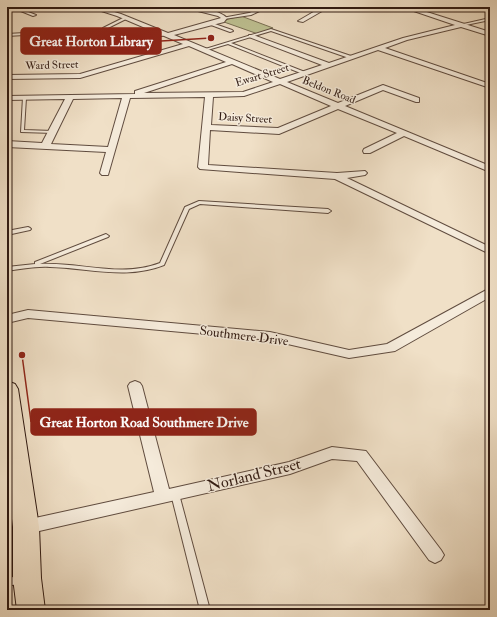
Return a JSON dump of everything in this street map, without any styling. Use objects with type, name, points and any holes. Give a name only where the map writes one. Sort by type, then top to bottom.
[{"type":"main road","points":[[7,389],[26,527],[17,580],[31,610]]},
{"type":"street","name":"Beldon Road","points":[[92,7],[126,18],[166,34],[490,169]]},
{"type":"street","points":[[166,34],[212,24],[222,21],[224,18],[220,14],[185,7]]},
{"type":"street","points":[[301,21],[326,7]]},
{"type":"street","points":[[405,7],[490,34]]},
{"type":"street","name":"Ewart Street","points":[[7,98],[209,96],[244,94],[405,38],[461,25]]},
{"type":"street","points":[[251,36],[329,65]]},
{"type":"street","name":"Ward Street","points":[[7,78],[80,76],[190,44]]},
{"type":"street","points":[[378,48],[490,86]]},
{"type":"street","points":[[105,173],[111,150],[129,97],[232,62]]},
{"type":"street","name":"Daisy Street","points":[[206,127],[279,131],[383,87],[416,100]]},
{"type":"street","points":[[209,96],[203,167],[337,176],[362,174]]},
{"type":"street","points":[[46,145],[70,98]]},
{"type":"street","points":[[367,151],[405,133]]},
{"type":"street","points":[[7,144],[46,145],[111,150]]},
{"type":"street","points":[[337,176],[490,252]]},
{"type":"street","name":"Southmere Drive","points":[[7,319],[28,314],[270,336],[349,354],[390,348],[490,292]]},
{"type":"street","points":[[136,386],[169,495]]},
{"type":"street","name":"Norland Street","points":[[26,527],[290,468],[332,453],[361,455],[435,555]]},
{"type":"lane","points":[[12,7],[34,15]]},
{"type":"lane","points":[[224,18],[250,14],[267,7]]},
{"type":"lane","points":[[105,28],[126,18]]},
{"type":"lane","name":"Ewart Street","points":[[461,25],[490,19]]},
{"type":"lane","points":[[212,24],[231,31]]},
{"type":"lane","points":[[204,50],[273,30],[350,57]]},
{"type":"lane","points":[[7,35],[59,32]]},
{"type":"lane","points":[[139,41],[166,34]]},
{"type":"lane","points":[[228,43],[304,73]]},
{"type":"lane","points":[[24,98],[22,131],[53,132]]},
{"type":"lane","points":[[32,265],[133,271],[155,268],[162,264],[187,208],[199,202],[328,211]]},
{"type":"lane","points":[[7,233],[28,229]]},
{"type":"lane","points":[[7,269],[32,265],[106,236]]},
{"type":"lane","points":[[169,495],[206,610]]},
{"type":"green space","points":[[241,16],[273,28],[258,34],[224,22],[228,19]]},
{"type":"place","name":"Great Horton Library","points":[[211,38]]},
{"type":"place","name":"Great Horton Road Southmere Drive","points":[[22,355]]}]
